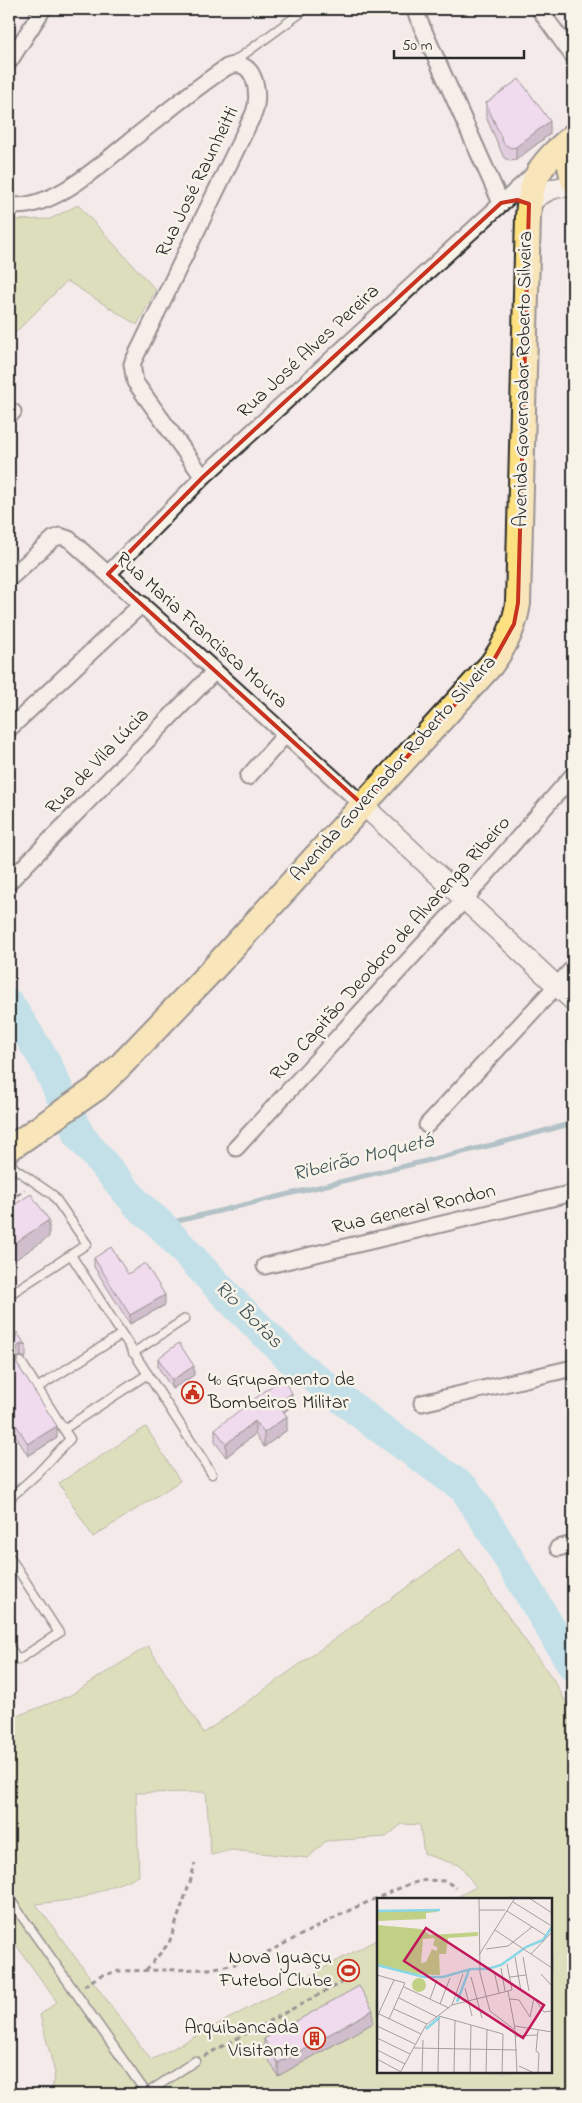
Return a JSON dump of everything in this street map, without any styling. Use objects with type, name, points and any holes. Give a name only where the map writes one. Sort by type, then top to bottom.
[{"type":"main road","name":"Avenida Governador Roberto Silveira","points":[[9,1149],[97,1088],[214,968],[502,650],[514,624],[518,603],[529,204],[533,184],[542,166],[573,136]]},
{"type":"main road","points":[[573,145],[569,161],[573,180]]},
{"type":"street","points":[[9,62],[42,9]]},
{"type":"street","points":[[414,9],[501,203],[517,200],[529,204],[544,193],[555,188],[573,188]]},
{"type":"street","points":[[539,9],[573,56]]},
{"type":"street","name":"Rua José Raunheitti","points":[[9,205],[20,206],[36,202],[73,185],[229,66],[242,66],[252,75],[257,86],[257,105],[136,353],[132,366],[133,378],[138,387],[203,477]]},
{"type":"street","name":"Rua José Alves Pereira","points":[[108,574],[203,477],[542,166]]},
{"type":"street","name":"Rua Maria Francisca Moura","points":[[9,579],[49,542],[60,536],[69,538],[363,805]]},
{"type":"street","points":[[9,729],[142,604]]},
{"type":"street","name":"Rua de Vila Lúcia","points":[[9,882],[215,671]]},
{"type":"street","points":[[248,777],[286,735]]},
{"type":"street","name":"Rua Capitão Deodoro de Alvarenga Ribeiro","points":[[236,1148],[464,900],[573,775]]},
{"type":"street","points":[[363,805],[573,1001]]},
{"type":"street","points":[[427,1125],[573,968]]},
{"type":"street","name":"Rua General Rondon","points":[[265,1266],[573,1193]]},
{"type":"street","points":[[422,1403],[573,1368]]},
{"type":"lane","points":[[229,66],[306,9]]},
{"type":"lane","points":[[9,1160],[14,1168],[53,1195],[87,1244],[9,1295]]},
{"type":"lane","points":[[71,1255],[212,1474]]},
{"type":"lane","points":[[134,1352],[186,1319]]},
{"type":"lane","points":[[37,1388],[122,1334]]},
{"type":"lane","points":[[9,1499],[38,1473],[70,1439],[20,1362]]},
{"type":"lane","points":[[64,1429],[148,1374]]},
{"type":"lane","points":[[9,1556],[59,1633],[18,1660],[9,1646]]},
{"type":"lane","points":[[9,1898],[147,2094],[195,2061]]},
{"type":"path","points":[[9,1200],[36,1183]]},
{"type":"path","points":[[145,1971],[169,1943],[195,1863]]},
{"type":"path","points":[[75,1992],[99,1976],[119,1972],[209,1968],[241,1963],[260,1956],[372,1900],[409,1884],[426,1880],[446,1881],[456,1888]]},
{"type":"path","points":[[195,2061],[348,1980]]},
{"type":"highlighted area","points":[[517,200],[529,204],[518,603],[514,624],[491,665],[363,805],[108,574],[203,477],[501,203]]},
{"type":"green space","points":[[78,205],[156,290],[137,325],[67,281],[9,339],[9,226],[11,220],[50,219]]},
{"type":"green space","points":[[146,1427],[180,1481],[93,1537],[59,1483]]},
{"type":"green space","points":[[460,1549],[555,1682],[573,1715],[573,2094],[51,2094],[55,2073],[40,2015],[57,2002],[9,1935],[9,1719],[69,1696],[148,1646],[204,1733]],"holes":[[[206,1792],[211,1855],[231,1850],[308,1858],[326,1841],[386,1837],[402,1824],[420,1825],[424,1854],[461,1866],[476,1887],[455,1898],[552,1898],[552,2073],[377,2073],[377,1940],[151,2060],[36,1904],[79,1899],[139,1876],[136,1793]]]},
{"type":"building","points":[[519,79],[550,121],[516,147],[511,148],[504,144],[486,103]]},
{"type":"building","points":[[31,1194],[49,1220],[9,1247],[9,1208]]},
{"type":"building","points":[[111,1247],[128,1274],[145,1263],[165,1295],[130,1315],[94,1258]]},
{"type":"building","points":[[17,1332],[26,1346],[21,1344],[18,1346],[16,1353],[12,1356],[57,1426],[28,1444],[9,1413],[9,1340],[15,1341]]},
{"type":"building","points":[[179,1343],[194,1366],[172,1380],[158,1358]]},
{"type":"building","points":[[282,1378],[292,1393],[277,1404],[287,1416],[264,1433],[255,1421],[226,1444],[215,1429]]},
{"type":"building","points":[[359,1986],[373,2010],[278,2063],[264,2039]]},
{"type":"waterway","name":"Rio Botas","points":[[9,1004],[45,1061],[79,1135],[138,1205],[161,1225],[228,1297],[293,1361],[377,1426],[465,1489],[573,1666]]},
{"type":"waterway","name":"Ribeirão Moquetá","points":[[161,1225],[496,1144],[573,1123]]},
{"type":"place","name":"4º Grupamento de Bombeiros Militar","points":[[192,1392]]},
{"type":"place","name":"Nova Iguaçu Futebol Clube","points":[[348,1970]]},
{"type":"place","name":"Arquibancada Visitante","points":[[315,2039]]}]
